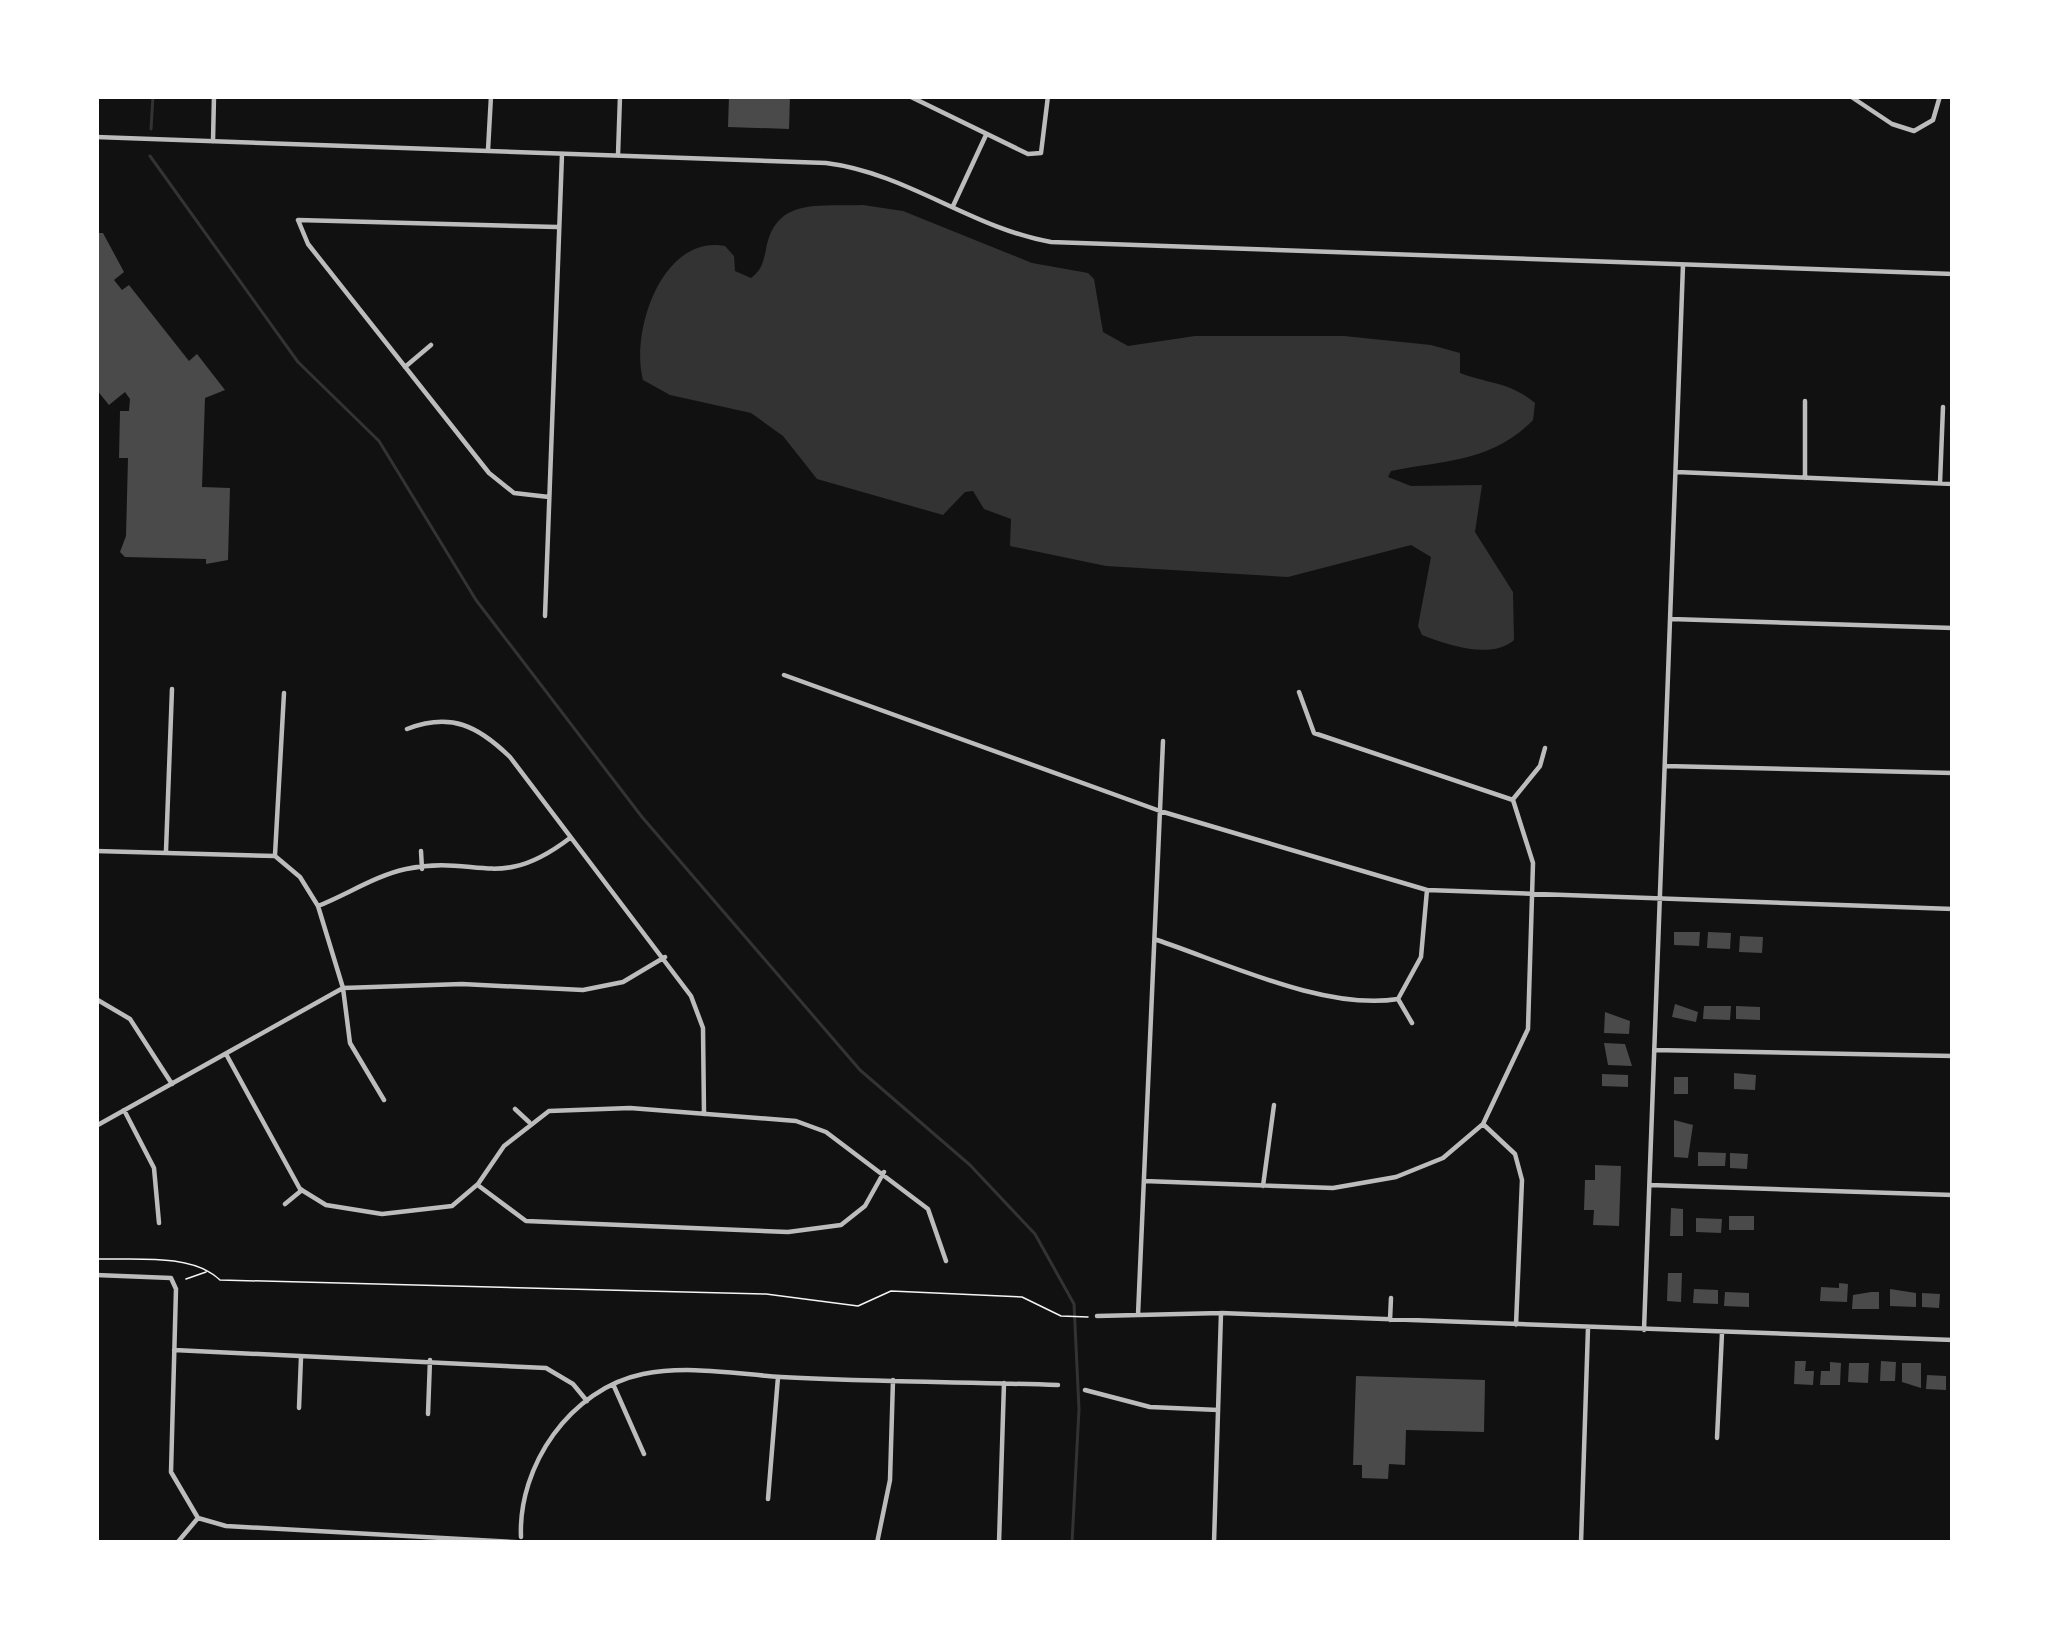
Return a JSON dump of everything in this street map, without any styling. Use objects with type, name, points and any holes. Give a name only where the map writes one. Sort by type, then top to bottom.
[{"type":"street","points":[[213,141],[214,96]]},
{"type":"street","points":[[488,151],[490,96]]},
{"type":"street","points":[[618,154],[620,96]]},
{"type":"street","points":[[909,96],[1028,154],[1041,153],[1048,96]]},
{"type":"street","points":[[1850,96],[1892,124],[1914,131],[1933,120],[1940,96]]},
{"type":"street","points":[[952,207],[986,135]]},
{"type":"street","points":[[96,136],[847,166],[900,182],[1004,231],[1051,242],[1953,274]]},
{"type":"street","points":[[545,616],[562,154]]},
{"type":"street","points":[[548,496],[514,493],[489,473],[308,244],[298,220],[557,227]]},
{"type":"street","points":[[1644,1330],[1683,265]]},
{"type":"street","points":[[405,367],[431,345]]},
{"type":"street","points":[[1805,400],[1805,478]]},
{"type":"street","points":[[1940,484],[1943,407]]},
{"type":"street","points":[[1676,472],[1953,484]]},
{"type":"street","points":[[1670,619],[1953,628]]},
{"type":"street","points":[[784,675],[1160,812],[1427,890],[1953,909]]},
{"type":"street","points":[[166,853],[172,689]]},
{"type":"street","points":[[1299,692],[1314,733],[1513,800]]},
{"type":"street","points":[[274,856],[284,693]]},
{"type":"street","points":[[407,729],[427,721],[460,721],[486,734],[510,757],[665,957],[691,996],[703,1028],[704,1114]]},
{"type":"street","points":[[1138,1315],[1163,741]]},
{"type":"street","points":[[1513,800],[1540,766],[1545,748]]},
{"type":"street","points":[[1665,766],[1953,773]]},
{"type":"street","points":[[1144,1181],[1333,1188],[1396,1177],[1443,1158],[1483,1124],[1528,1029],[1533,862],[1513,800]]},
{"type":"street","points":[[318,906],[407,869],[496,872],[524,867],[569,838]]},
{"type":"street","points":[[96,851],[274,856],[300,877],[318,906],[343,988],[350,1043],[364,1075],[384,1100]]},
{"type":"street","points":[[421,851],[422,869]]},
{"type":"street","points":[[1398,999],[1420,958],[1427,890]]},
{"type":"street","points":[[1155,940],[1332,996],[1367,1004],[1398,999]]},
{"type":"street","points":[[96,1126],[343,988],[462,983],[583,990],[623,982],[665,957]]},
{"type":"street","points":[[96,999],[130,1019],[172,1084]]},
{"type":"street","points":[[1398,999],[1412,1022]]},
{"type":"street","points":[[1654,1050],[1953,1056]]},
{"type":"street","points":[[226,1054],[302,1190],[326,1205],[399,1214],[452,1206],[478,1184],[504,1146],[529,1122],[568,1108],[704,1114],[812,1125],[884,1172],[936,1219],[946,1261]]},
{"type":"street","points":[[1262,1186],[1274,1106]]},
{"type":"street","points":[[515,1108],[529,1122]]},
{"type":"street","points":[[124,1110],[154,1168],[159,1223]]},
{"type":"street","points":[[1483,1124],[1515,1154],[1522,1180],[1516,1325]]},
{"type":"street","points":[[478,1184],[507,1212],[526,1221],[788,1232],[842,1225],[866,1205],[884,1172]]},
{"type":"street","points":[[1649,1185],[1953,1195]]},
{"type":"street","points":[[285,1204],[302,1190]]},
{"type":"street","points":[[96,1275],[171,1278],[176,1289],[171,1472],[198,1518],[226,1526],[532,1543]]},
{"type":"street","points":[[1390,1320],[1391,1298]]},
{"type":"street","points":[[1214,1543],[1221,1313]]},
{"type":"street","points":[[1097,1316],[1221,1313],[1953,1340]]},
{"type":"street","points":[[1581,1543],[1588,1328]]},
{"type":"street","points":[[1717,1438],[1722,1334]]},
{"type":"street","points":[[174,1350],[546,1368],[573,1384],[587,1401]]},
{"type":"street","points":[[299,1408],[301,1357]]},
{"type":"street","points":[[428,1414],[430,1360]]},
{"type":"street","points":[[522,1540],[520,1506],[532,1469],[554,1433],[587,1401],[613,1384],[645,1373],[722,1371],[778,1377],[1058,1384]]},
{"type":"street","points":[[767,1499],[778,1377]]},
{"type":"street","points":[[877,1543],[890,1480],[893,1380]]},
{"type":"street","points":[[999,1543],[1004,1383]]},
{"type":"street","points":[[613,1384],[644,1454]]},
{"type":"street","points":[[1085,1390],[1150,1407],[1218,1410]]},
{"type":"street","points":[[177,1543],[198,1518]]},
{"type":"path","points":[[96,1259],[158,1261],[210,1270],[220,1280],[766,1294],[858,1306],[891,1292],[1022,1297],[1061,1316],[1088,1317]]},
{"type":"path","points":[[186,1279],[210,1270]]},
{"type":"shaded area","points":[[863,205],[903,211],[1032,263],[1088,273],[1094,279],[1103,332],[1128,346],[1195,336],[1344,336],[1431,345],[1460,353],[1460,373],[1526,396],[1535,403],[1533,420],[1501,444],[1467,457],[1391,471],[1388,477],[1411,486],[1482,485],[1475,532],[1513,592],[1514,640],[1482,650],[1422,635],[1418,626],[1431,557],[1411,545],[1288,577],[1106,566],[1010,546],[1011,519],[984,509],[973,491],[965,492],[943,515],[817,479],[783,436],[751,413],[670,395],[643,380],[641,337],[647,313],[668,270],[684,255],[703,246],[725,246],[734,256],[735,271],[751,278],[781,218],[804,208]]},
{"type":"building","points":[[729,96],[790,96],[789,129],[728,127]]},
{"type":"building","points":[[96,233],[103,233],[124,272],[114,280],[122,290],[129,285],[189,361],[197,354],[225,390],[205,398],[202,487],[230,488],[228,560],[206,564],[206,559],[125,557],[120,552],[126,536],[128,458],[119,458],[120,411],[129,411],[130,399],[125,392],[109,405],[96,389]]},
{"type":"building","points":[[1674,932],[1700,932],[1699,946],[1674,945]]},
{"type":"building","points":[[1708,932],[1731,933],[1730,949],[1707,948]]},
{"type":"building","points":[[1740,936],[1763,937],[1762,953],[1739,952]]},
{"type":"building","points":[[1675,1004],[1698,1012],[1696,1022],[1672,1017]]},
{"type":"building","points":[[1704,1006],[1731,1006],[1730,1020],[1703,1019]]},
{"type":"building","points":[[1736,1006],[1760,1007],[1760,1020],[1736,1019]]},
{"type":"building","points":[[1605,1012],[1630,1021],[1629,1034],[1604,1033]]},
{"type":"building","points":[[1604,1043],[1625,1044],[1632,1066],[1608,1065]]},
{"type":"building","points":[[1734,1073],[1756,1075],[1755,1090],[1734,1089]]},
{"type":"building","points":[[1602,1074],[1628,1075],[1628,1087],[1602,1086]]},
{"type":"building","points":[[1674,1077],[1688,1077],[1688,1094],[1674,1094]]},
{"type":"building","points":[[1674,1120],[1693,1125],[1688,1158],[1674,1157]]},
{"type":"building","points":[[1698,1152],[1726,1153],[1725,1166],[1698,1166]]},
{"type":"building","points":[[1730,1153],[1748,1154],[1747,1169],[1730,1168]]},
{"type":"building","points":[[1595,1165],[1621,1166],[1619,1226],[1593,1225],[1594,1210],[1584,1210],[1585,1180],[1595,1180]]},
{"type":"building","points":[[1671,1208],[1683,1209],[1683,1236],[1670,1236]]},
{"type":"building","points":[[1729,1216],[1754,1216],[1754,1230],[1729,1230]]},
{"type":"building","points":[[1696,1218],[1722,1219],[1721,1233],[1696,1232]]},
{"type":"building","points":[[1668,1273],[1682,1273],[1681,1302],[1667,1301]]},
{"type":"building","points":[[1839,1283],[1848,1284],[1847,1302],[1820,1301],[1821,1287],[1839,1288]]},
{"type":"building","points":[[1694,1289],[1718,1290],[1718,1304],[1693,1303]]},
{"type":"building","points":[[1890,1289],[1916,1293],[1916,1307],[1890,1306]]},
{"type":"building","points":[[1725,1292],[1749,1293],[1749,1307],[1724,1306]]},
{"type":"building","points":[[1879,1292],[1879,1309],[1852,1309],[1853,1295]]},
{"type":"building","points":[[1922,1293],[1940,1294],[1939,1308],[1922,1307]]},
{"type":"building","points":[[1795,1361],[1806,1361],[1805,1371],[1814,1371],[1813,1385],[1794,1384]]},
{"type":"building","points":[[1881,1361],[1896,1362],[1895,1381],[1880,1381]]},
{"type":"building","points":[[1830,1362],[1841,1363],[1840,1385],[1820,1385],[1821,1371],[1830,1371]]},
{"type":"building","points":[[1849,1363],[1869,1363],[1868,1383],[1848,1382]]},
{"type":"building","points":[[1902,1363],[1921,1363],[1921,1388],[1902,1382]]},
{"type":"building","points":[[1927,1375],[1946,1376],[1946,1390],[1926,1389]]},
{"type":"building","points":[[1356,1376],[1485,1380],[1484,1432],[1406,1430],[1405,1465],[1389,1464],[1388,1479],[1362,1478],[1362,1465],[1353,1465]]},
{"type":"waterway","points":[[151,129],[153,96]]},
{"type":"waterway","points":[[150,156],[298,362],[379,441],[476,600],[642,817],[860,1070],[970,1165],[1035,1234],[1074,1304],[1079,1409],[1072,1543]]}]
